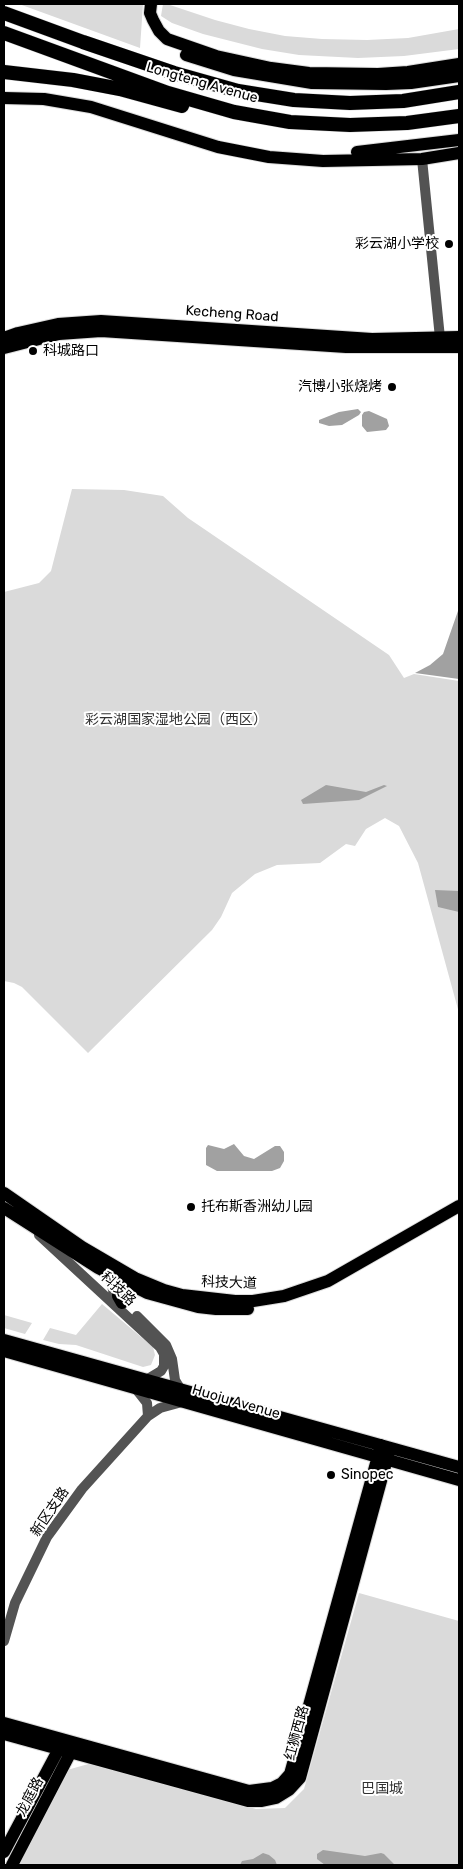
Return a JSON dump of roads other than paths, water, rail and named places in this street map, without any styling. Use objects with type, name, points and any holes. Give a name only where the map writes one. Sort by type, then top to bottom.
[{"type":"highway","points":[[7,4],[83,42]]},
{"type":"highway","name":"Longteng Avenue","points":[[4,13],[174,73],[238,91],[294,100],[350,103],[403,101],[459,92]]},
{"type":"highway","name":"Longteng Avenue","points":[[4,33],[168,93],[234,112],[290,122],[350,125],[407,123],[459,116]]},
{"type":"highway","points":[[4,72],[73,80],[120,89],[168,103],[232,117],[290,122]]},
{"type":"highway","points":[[4,77],[34,75]]},
{"type":"main road","points":[[151,8],[159,31],[167,39],[234,61],[272,68],[310,73],[370,74],[408,72],[459,64]]},
{"type":"main road","points":[[151,8],[154,33],[164,43],[189,56],[234,70],[273,78],[336,85],[412,83],[459,76]]},
{"type":"main road","points":[[4,98],[44,99],[92,107],[218,147],[269,157],[324,161],[422,159],[459,153]]},
{"type":"main road","points":[[269,157],[362,152],[459,140]]},
{"type":"main road","name":"Kecheng Road","points":[[4,338],[18,332],[58,324],[100,321],[355,338],[459,337]]},
{"type":"main road","name":"Kecheng Road","points":[[4,348],[59,334],[101,331],[354,347],[459,347]]},
{"type":"main road","name":"科技大道","points":[[5,1200],[25,1222],[110,1275],[140,1289],[179,1303],[216,1309],[254,1308],[286,1303],[318,1294],[347,1281],[459,1216]]},
{"type":"main road","name":"科技大道","points":[[5,1200],[102,1259],[150,1284],[182,1295],[235,1301],[270,1299],[314,1287],[343,1274],[459,1206]]},
{"type":"main road","points":[[122,1303],[118,1294],[121,1289],[129,1287],[140,1289]]},
{"type":"main road","name":"Huoju Avenue","points":[[4,1340],[181,1396],[384,1453],[459,1480]]},
{"type":"main road","name":"Huoju Avenue","points":[[4,1351],[141,1384]]},
{"type":"main road","name":"Huoju Avenue","points":[[384,1453],[459,1467]]},
{"type":"main road","name":"红狮西路","points":[[67,1747],[249,1791],[266,1789],[282,1783],[290,1774],[384,1453]]},
{"type":"main road","points":[[4,1723],[67,1747]]},
{"type":"main road","points":[[4,1734],[67,1747]]},
{"type":"main road","name":"龙庭路","points":[[4,1852],[67,1747]]},
{"type":"main road","name":"龙庭路","points":[[12,1865],[67,1747]]},
{"type":"street","points":[[422,159],[440,338]]},
{"type":"street","name":"科技路","points":[[25,1222],[160,1347],[164,1354],[164,1366],[161,1371],[141,1384]]},
{"type":"street","name":"科技路","points":[[102,1259],[110,1275],[114,1294],[166,1345],[172,1359],[175,1380],[181,1396]]},
{"type":"street","points":[[141,1384],[147,1403],[148,1416],[181,1396]]},
{"type":"street","name":"新区支路","points":[[4,1641],[15,1603],[47,1537],[82,1488],[148,1416]]},
{"type":"place","name":"彩云湖小学校","points":[[449,244]]},
{"type":"place","name":"科城路口","points":[[33,351]]},
{"type":"place","name":"汽博小张烧烤","points":[[392,387]]},
{"type":"place","name":"托布斯香洲幼儿园","points":[[191,1207]]},
{"type":"place","name":"Sinopec","points":[[331,1475]]},
{"type":"park label","name":"彩云湖国家湿地公园（西区）","points":[[176,720]]},
{"type":"park label","name":"巴国城","points":[[382,1789]]}]
